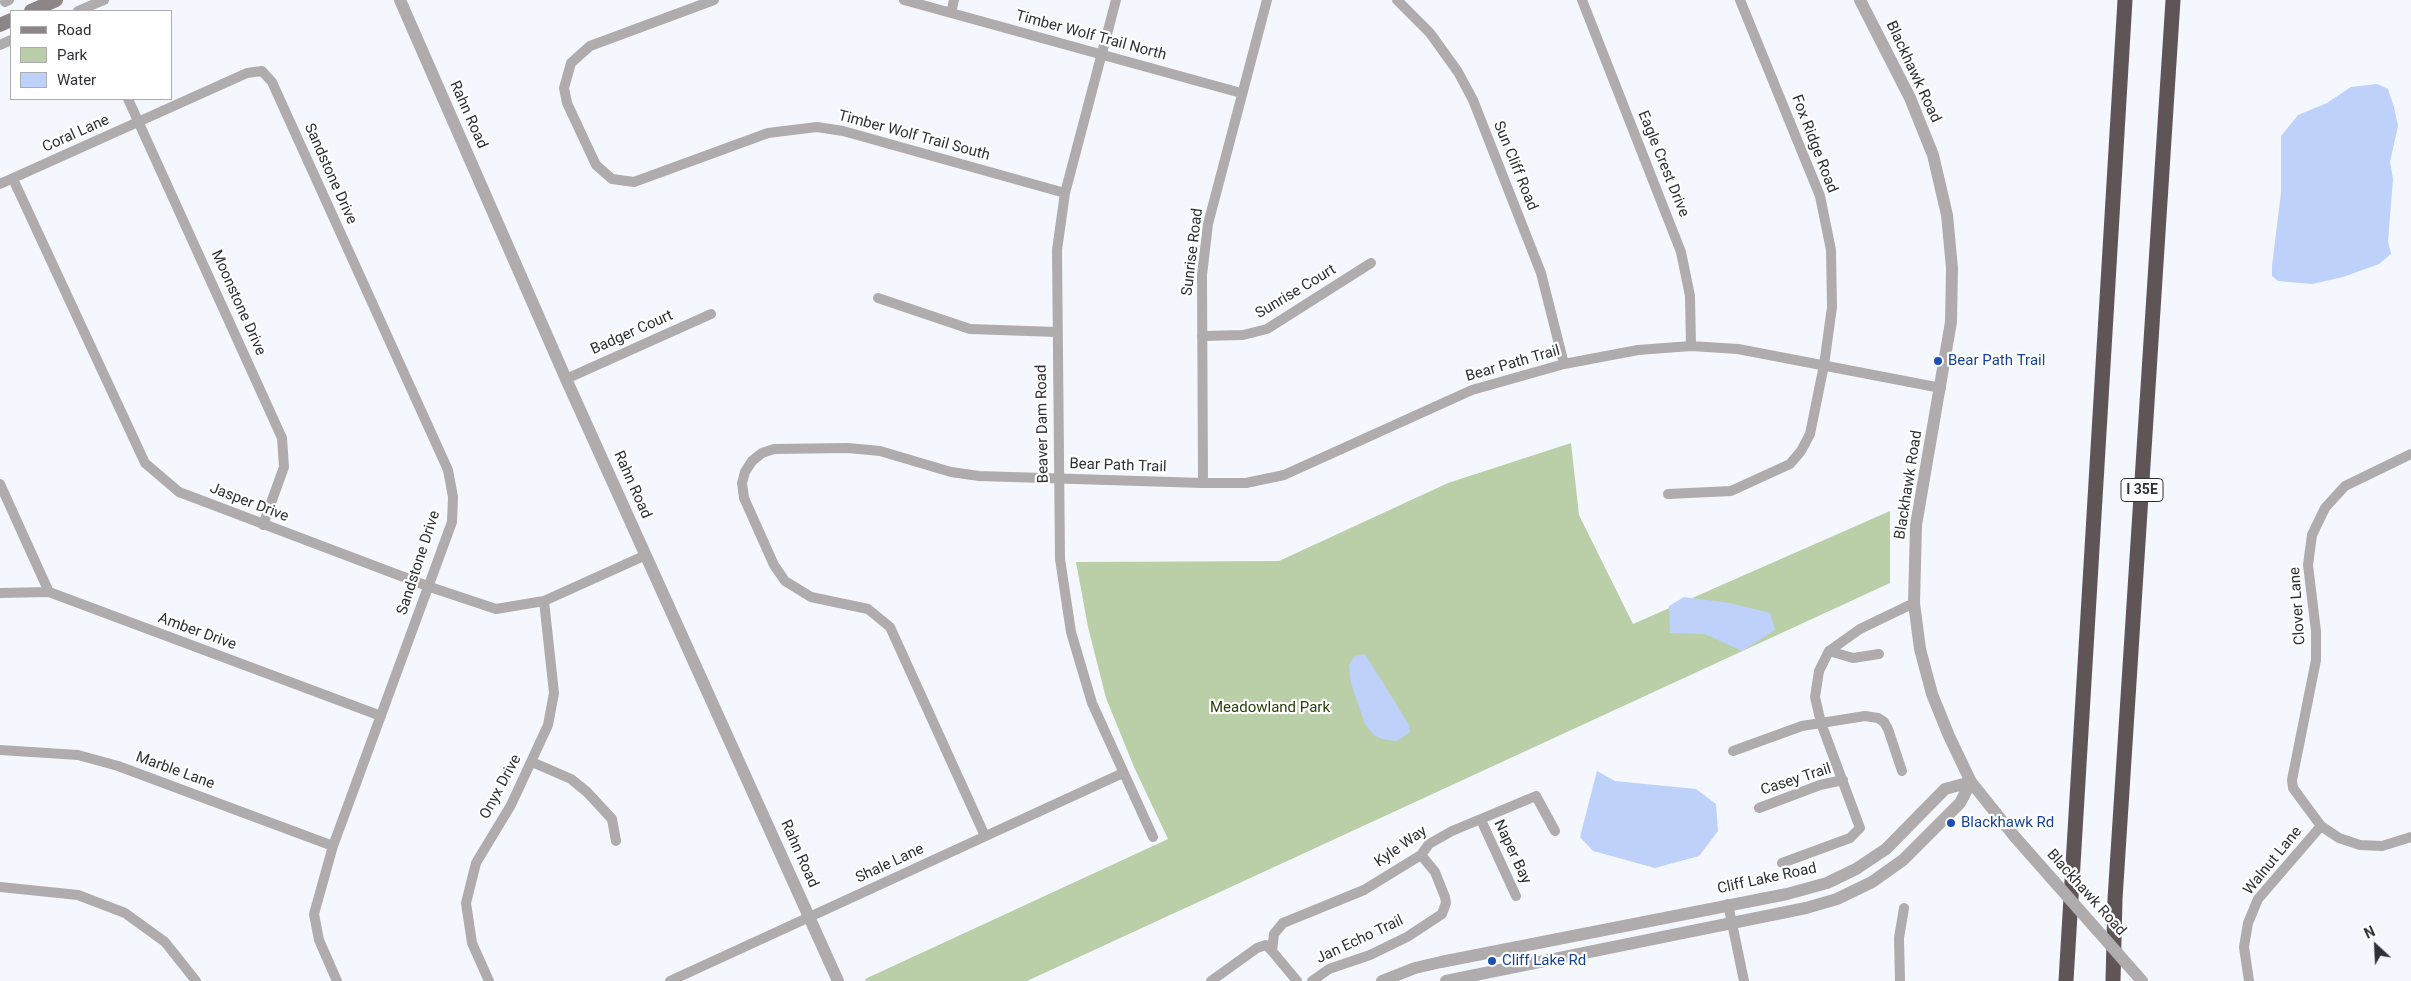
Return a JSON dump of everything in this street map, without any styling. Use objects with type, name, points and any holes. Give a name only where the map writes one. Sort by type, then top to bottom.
[{"type":"highway","points":[[2066,981],[2125,0]]},
{"type":"highway","name":"I 35E","points":[[2113,981],[2115,899],[2173,0]]},
{"type":"main road","points":[[34,10],[56,0]]},
{"type":"street","points":[[84,8],[104,0]]},
{"type":"street","name":"Rahn Road","points":[[400,0],[566,379],[838,981]]},
{"type":"street","name":"Timber Wolf Trail South","points":[[714,0],[590,46],[571,63],[564,88],[567,103],[596,166],[612,179],[634,182],[768,133],[817,127],[843,131],[1065,193]]},
{"type":"street","name":"Timber Wolf Trail North","points":[[904,0],[1241,93]]},
{"type":"street","points":[[951,13],[954,0]]},
{"type":"street","name":"Beaver Dam Road","points":[[1116,0],[1065,193],[1057,250],[1060,559],[1071,632],[1092,703],[1153,837]]},
{"type":"street","name":"Sunrise Road","points":[[1203,483],[1202,275],[1208,224],[1267,0]]},
{"type":"street","name":"Sun Cliff Road","points":[[1397,0],[1430,33],[1458,72],[1473,100],[1542,273],[1564,364]]},
{"type":"street","name":"Eagle Crest Drive","points":[[1582,0],[1681,252],[1690,296],[1690,346]]},
{"type":"street","name":"Fox Ridge Road","points":[[1668,494],[1732,491],[1790,464],[1801,451],[1810,434],[1824,365],[1832,307],[1830,250],[1820,196],[1740,0]]},
{"type":"street","name":"Blackhawk Road","points":[[1860,0],[1910,98],[1933,155],[1947,215],[1952,268],[1951,322],[1942,388],[1916,525],[1914,603],[1920,649],[1932,694],[1971,782],[2015,837],[2142,981]]},
{"type":"street","name":"Sandstone Drive","points":[[247,73],[262,72],[272,82],[448,470],[453,497],[452,522],[430,587],[333,846],[314,914],[319,940],[337,981]]},
{"type":"street","name":"Coral Lane","points":[[0,184],[247,73]]},
{"type":"street","name":"Moonstone Drive","points":[[128,100],[282,438],[284,467],[263,525]]},
{"type":"street","name":"Jasper Drive","points":[[13,179],[145,463],[179,492],[430,587],[496,609],[544,601],[646,555]]},
{"type":"street","name":"Sunrise Court","points":[[1202,336],[1243,335],[1267,329],[1371,264]]},
{"type":"street","points":[[878,298],[970,329],[1057,332]]},
{"type":"street","name":"Badger Court","points":[[566,379],[711,314]]},
{"type":"street","name":"Bear Path Trail","points":[[985,836],[890,627],[868,609],[811,597],[785,581],[774,565],[744,498],[742,483],[745,472],[752,461],[762,453],[774,450],[848,448],[880,450],[951,472],[979,476],[1246,483],[1284,475],[1472,390],[1564,364],[1638,350],[1690,346],[1738,349],[1942,388]]},
{"type":"street","name":"Clover Lane","points":[[2321,826],[2293,788],[2292,780],[2316,660],[2316,631],[2308,565],[2312,535],[2325,508],[2345,486],[2411,454]]},
{"type":"street","points":[[0,484],[49,592]]},
{"type":"street","name":"Amber Drive","points":[[0,593],[49,592],[381,716]]},
{"type":"street","name":"Onyx Drive","points":[[489,981],[472,943],[466,903],[476,864],[511,805],[548,725],[554,693],[544,601]]},
{"type":"street","points":[[1782,863],[1855,835],[1860,828],[1821,723],[1815,697],[1819,671],[1829,650],[1860,629],[1914,603]]},
{"type":"street","points":[[1829,650],[1853,658],[1879,654]]},
{"type":"street","points":[[1733,751],[1802,726],[1865,716],[1878,718],[1884,722],[1902,771]]},
{"type":"street","name":"Marble Lane","points":[[0,750],[78,754],[118,766],[333,846]]},
{"type":"street","points":[[532,762],[571,780],[588,792],[612,819],[616,841]]},
{"type":"street","name":"Shale Lane","points":[[670,981],[1123,773]]},
{"type":"street","name":"Casey Trail","points":[[1759,808],[1820,785],[1843,780]]},
{"type":"street","points":[[1446,981],[1806,908],[1837,899],[1872,882],[1903,860],[1960,803],[1971,782]]},
{"type":"street","name":"Cliff Lake Road","points":[[1382,981],[1416,968],[1433,964],[1794,892],[1827,882],[1856,869],[1886,849],[1945,789],[1971,782]]},
{"type":"street","name":"Kyle Way","points":[[1272,950],[1274,934],[1283,923],[1364,890],[1421,855],[1429,844],[1452,831],[1536,796],[1555,831]]},
{"type":"street","name":"Naper Bay","points":[[1481,820],[1516,896]]},
{"type":"street","name":"Walnut Lane","points":[[2249,981],[2244,947],[2248,923],[2258,900],[2321,826],[2339,838],[2360,845],[2382,846],[2411,837]]},
{"type":"street","name":"Jan Echo Trail","points":[[1312,981],[1329,969],[1370,955],[1393,944],[1442,914],[1446,903],[1445,897],[1435,872],[1421,855]]},
{"type":"street","points":[[0,888],[78,895],[125,913],[165,942],[196,981]]},
{"type":"street","points":[[1728,904],[1744,981]]},
{"type":"street","points":[[1900,981],[1899,938],[1904,908]]},
{"type":"street","points":[[1212,981],[1257,948],[1266,945],[1297,981]]},
{"type":"green space","name":"Meadowland Park","points":[[1571,443],[1579,515],[1633,624],[1890,511],[1890,583],[1027,981],[866,981],[865,979],[1168,839],[1134,767],[1106,698],[1088,627],[1076,562],[1279,561],[1448,483]]},
{"type":"water","points":[[2377,84],[2388,89],[2398,126],[2390,162],[2393,179],[2388,241],[2391,254],[2379,264],[2343,277],[2312,284],[2278,281],[2272,276],[2272,266],[2281,193],[2281,136],[2298,115],[2327,103],[2351,87]]},
{"type":"water","points":[[1684,597],[1730,603],[1770,613],[1775,630],[1742,651],[1705,634],[1670,633],[1669,606]]},
{"type":"water","points":[[1365,654],[1408,723],[1410,732],[1397,741],[1382,739],[1374,735],[1365,724],[1351,683],[1349,665],[1355,656]]},
{"type":"water","points":[[1597,771],[1615,781],[1696,789],[1716,804],[1718,831],[1699,856],[1655,868],[1593,851],[1580,837]]},
{"type":"place","name":"Bear Path Trail","points":[[1938,361]]},
{"type":"place","name":"Blackhawk Rd","points":[[1951,823]]},
{"type":"place","name":"Cliff Lake Rd","points":[[1492,961]]}]
